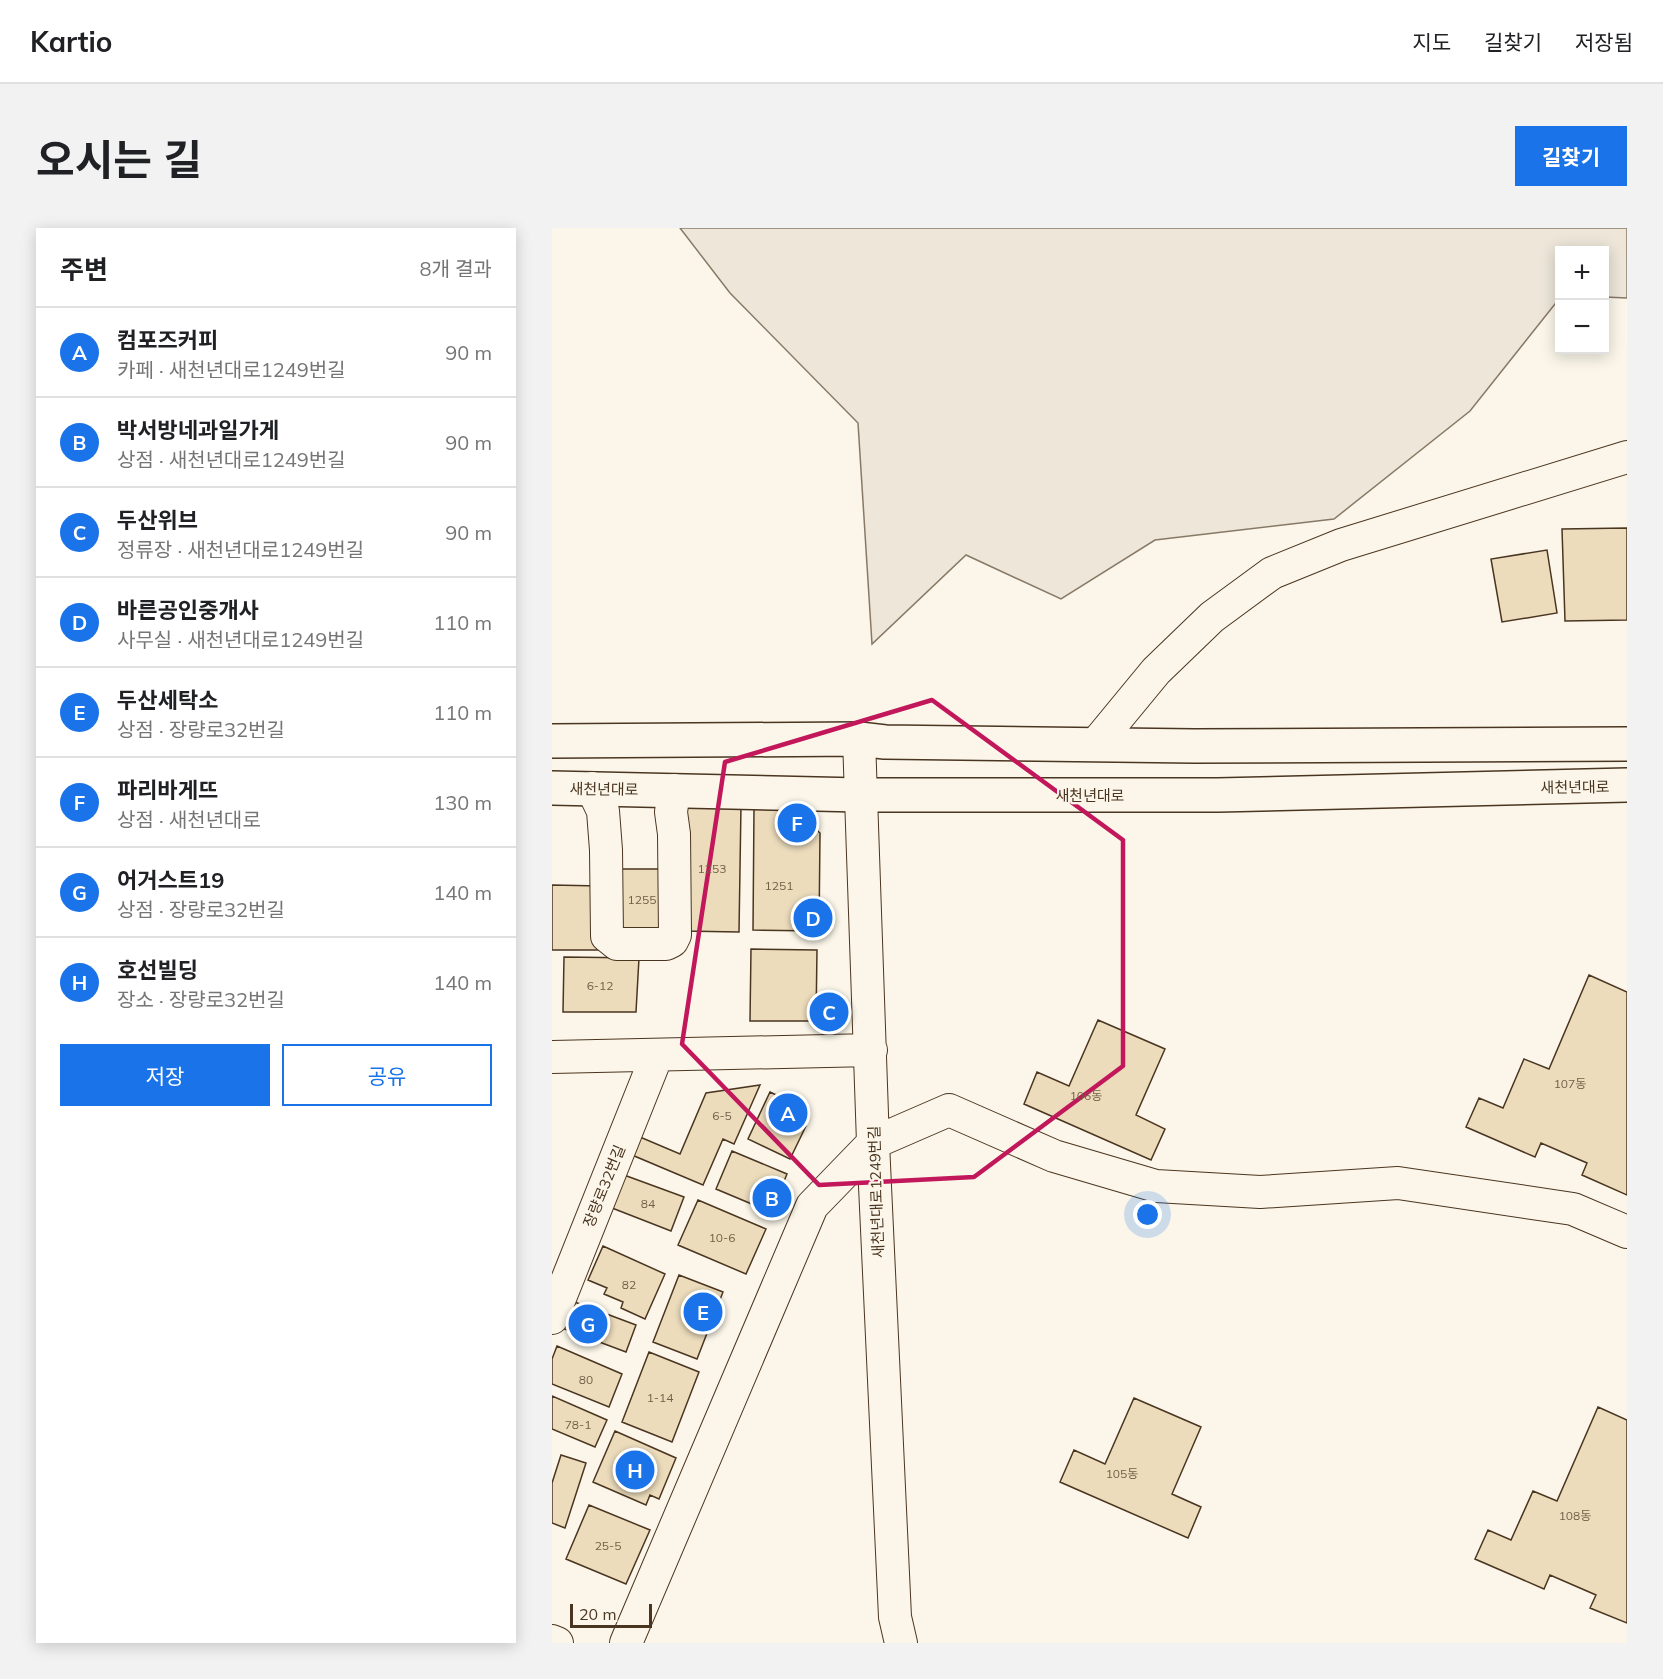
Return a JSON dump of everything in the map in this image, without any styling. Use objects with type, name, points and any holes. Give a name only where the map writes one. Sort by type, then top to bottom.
[{"type":"main road","points":[[552,741],[859,739],[885,742],[1095,745],[1627,744]]},
{"type":"main road","name":"새천년대로","points":[[552,788],[860,795],[1218,795],[1627,785]]},
{"type":"street","points":[[1095,745],[1156,671],[1212,616],[1272,573],[1341,545],[1627,457]]},
{"type":"street","name":"새천년대로1249번길","points":[[859,739],[873,1143],[895,1617],[900,1643]]},
{"type":"street","points":[[592,788],[603,811],[607,936],[617,944],[666,944],[672,941],[675,935],[674,834],[671,812],[674,790]]},
{"type":"street","points":[[552,1057],[871,1050]]},
{"type":"street","name":"장량로32번길","points":[[552,1318],[657,1055]]},
{"type":"street","points":[[626,1643],[812,1206],[873,1143],[949,1110],[1054,1156],[1156,1186],[1260,1192],[1398,1183],[1573,1209],[1627,1233]]},
{"type":"street","points":[[552,1641],[557,1643]]},
{"type":"highlighted area","points":[[932,700],[1123,840],[1123,1066],[974,1177],[819,1185],[682,1044],[725,762]]},
{"type":"shaded area","points":[[680,228],[1627,228],[1627,298],[1609,297],[1609,246],[1555,246],[1555,304],[1470,411],[1334,519],[1155,540],[1061,599],[966,555],[872,644],[858,423],[730,293]]},
{"type":"building","points":[[1627,528],[1627,620],[1565,621],[1562,529]]},
{"type":"building","points":[[1547,550],[1557,613],[1502,622],[1491,559]]},
{"type":"building","points":[[684,805],[741,805],[739,932],[683,931]]},
{"type":"building","points":[[754,808],[794,809],[820,833],[819,931],[753,930]]},
{"type":"building","points":[[616,869],[668,869],[668,936],[616,929]]},
{"type":"building","points":[[552,885],[600,886],[600,950],[552,950]]},
{"type":"building","points":[[751,949],[817,950],[816,1021],[750,1021]]},
{"type":"building","points":[[564,957],[639,958],[636,1012],[563,1012]]},
{"type":"building","points":[[1589,975],[1627,992],[1627,1195],[1582,1175],[1587,1163],[1541,1143],[1535,1157],[1466,1127],[1479,1098],[1503,1108],[1524,1059],[1549,1069]]},
{"type":"building","points":[[1098,1020],[1165,1049],[1136,1115],[1165,1129],[1151,1160],[1024,1104],[1037,1072],[1069,1086]]},
{"type":"building","points":[[760,1085],[734,1144],[723,1139],[703,1185],[632,1155],[640,1137],[680,1154],[706,1093]]},
{"type":"building","points":[[770,1092],[801,1107],[806,1126],[790,1159],[748,1139]]},
{"type":"building","points":[[732,1151],[787,1174],[771,1212],[716,1189]]},
{"type":"building","points":[[624,1175],[684,1197],[671,1231],[612,1208]]},
{"type":"building","points":[[698,1200],[766,1229],[746,1274],[678,1245]]},
{"type":"building","points":[[603,1246],[665,1274],[645,1319],[621,1308],[623,1302],[604,1294],[607,1288],[588,1280]]},
{"type":"building","points":[[679,1275],[723,1292],[697,1359],[653,1342]]},
{"type":"building","points":[[572,1301],[636,1325],[626,1352],[562,1328]]},
{"type":"building","points":[[557,1346],[622,1374],[609,1407],[552,1384],[552,1359]]},
{"type":"building","points":[[649,1352],[699,1372],[672,1442],[622,1422]]},
{"type":"building","points":[[552,1396],[607,1420],[595,1447],[552,1429]]},
{"type":"building","points":[[1134,1398],[1201,1427],[1172,1494],[1201,1507],[1188,1538],[1060,1482],[1074,1450],[1105,1464]]},
{"type":"building","points":[[1598,1407],[1627,1420],[1627,1623],[1590,1608],[1596,1595],[1550,1575],[1544,1589],[1475,1559],[1488,1530],[1511,1540],[1533,1491],[1557,1501]]},
{"type":"building","points":[[615,1431],[676,1458],[659,1499],[650,1495],[646,1505],[593,1482]]},
{"type":"building","points":[[561,1455],[586,1463],[565,1528],[552,1523],[552,1483]]},
{"type":"building","points":[[589,1505],[650,1530],[626,1584],[566,1559]]},
{"type":"place","name":"파리바게뜨","points":[[797,823]]},
{"type":"place","name":"바른공인중개사","points":[[813,918]]},
{"type":"place","name":"두산위브","points":[[829,1012]]},
{"type":"place","name":"컴포즈커피","points":[[788,1113]]},
{"type":"place","name":"박서방네과일가게","points":[[772,1198]]},
{"type":"place","name":"두산세탁소","points":[[703,1312]]},
{"type":"place","name":"어거스트19","points":[[588,1324]]},
{"type":"place","name":"호선빌딩","points":[[635,1470]]}]
